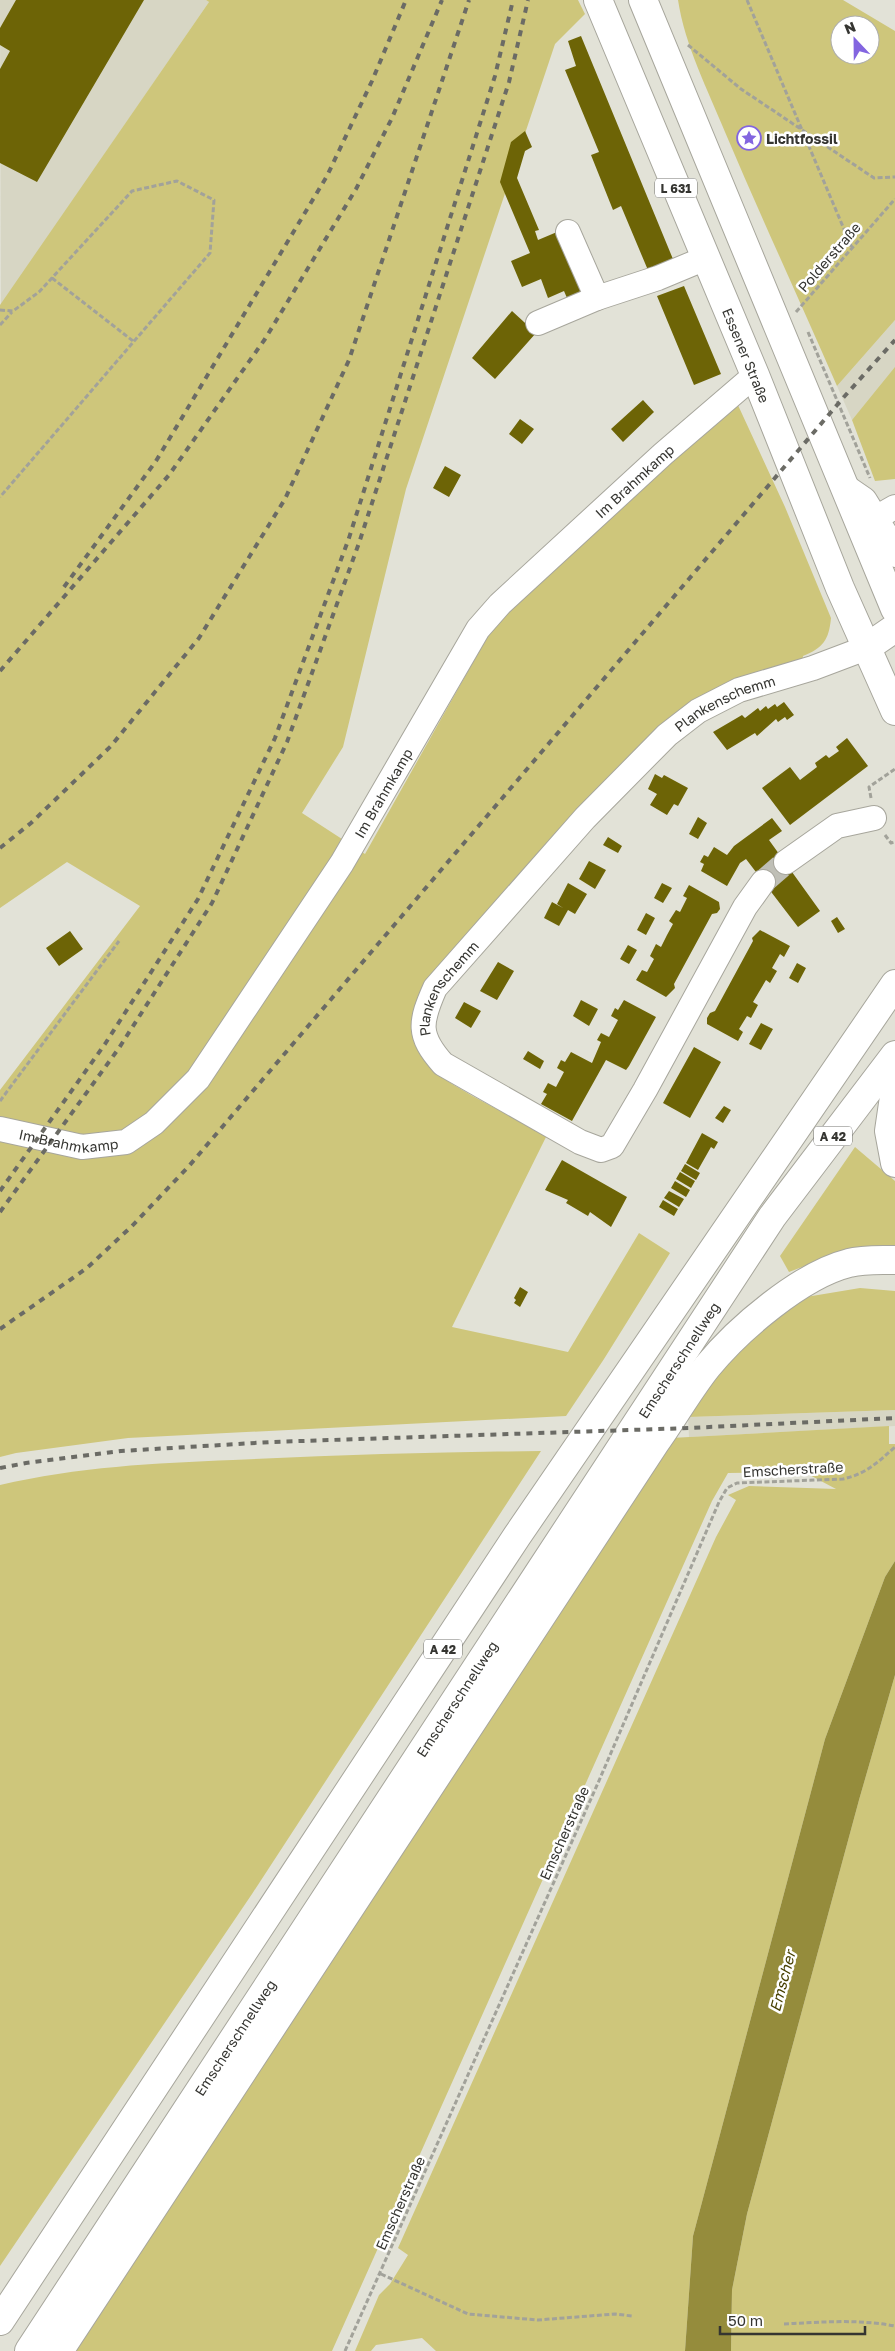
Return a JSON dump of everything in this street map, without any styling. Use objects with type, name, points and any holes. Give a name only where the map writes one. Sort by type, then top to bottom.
[{"type":"main road","name":"Essener Straße","points":[[598,0],[755,375],[866,648],[895,710]]},
{"type":"main road","name":"L 631","points":[[643,0],[895,609]]},
{"type":"main road","points":[[847,490],[884,513],[895,553]]},
{"type":"main road","points":[[866,648],[895,628]]},
{"type":"main road","points":[[866,648],[895,647]]},
{"type":"main road","name":"A 42","points":[[0,2321],[517,1536],[895,984]]},
{"type":"main road","name":"Emscherschnellweg","points":[[29,2351],[772,1217],[895,1055]]},
{"type":"main road","points":[[895,1090],[889,1131],[895,1163]]},
{"type":"main road","points":[[59,2351],[708,1367],[734,1338],[806,1282],[822,1272],[851,1262],[895,1260]]},
{"type":"street","points":[[568,232],[597,298]]},
{"type":"street","points":[[538,323],[597,298],[658,278],[706,258]]},
{"type":"street","name":"Im Brahmkamp","points":[[0,1129],[82,1147],[126,1142],[154,1123],[198,1079],[342,863],[478,629],[500,604],[642,474],[755,375]]},
{"type":"street","name":"Plankenschemm","points":[[763,882],[746,906],[645,1090],[612,1146],[601,1150],[580,1142],[443,1064],[430,1049],[422,1029],[424,1014],[435,988],[585,818],[667,735],[698,712],[739,690],[812,668],[866,648]]},
{"type":"street","points":[[786,862],[837,826],[874,818]]},
{"type":"street","points":[[333,1887],[388,1851]]},
{"type":"path","points":[[747,0],[852,248]]},
{"type":"path","points":[[688,44],[741,89],[874,178],[895,177]]},
{"type":"path","points":[[0,326],[13,311],[39,292],[132,191],[177,181],[214,200],[210,253],[0,497]]},
{"type":"path","name":"Polderstraße","points":[[781,330],[895,198]]},
{"type":"path","points":[[52,278],[133,342]]},
{"type":"path","points":[[0,310],[13,311]]},
{"type":"path","points":[[0,1101],[119,941]]},
{"type":"path","name":"Emscherstraße","points":[[346,2351],[594,1793],[719,1502],[727,1488],[737,1483],[842,1479],[857,1476],[868,1471],[895,1447]]},
{"type":"path","points":[[380,2274],[468,2314],[538,2320],[616,2314],[632,2316]]},
{"type":"path","points":[[784,2324],[849,2321],[874,2322],[895,2326]]},
{"type":"shaded area","points":[[0,0],[206,0],[209,2],[1,305]]},
{"type":"shaded area","points":[[206,0],[578,0],[585,14],[555,44],[406,489],[343,747],[302,813],[365,854],[494,625],[737,403],[785,507],[831,618],[830,626],[827,638],[816,650],[803,656],[802,664],[736,682],[415,1006],[413,1029],[416,1043],[422,1057],[435,1072],[464,1091],[547,1135],[452,1327],[568,1352],[639,1233],[670,1253],[566,1416],[128,1438],[16,1453],[0,1457],[0,1090],[140,906],[67,862],[0,908],[0,305],[209,2]]},
{"type":"shaded area","points":[[678,0],[843,0],[868,15],[830,15],[830,65],[880,65],[880,22],[895,31],[895,320],[837,386],[752,196],[691,51]]},
{"type":"shaded area","points":[[895,320],[895,370],[852,420],[837,386]]},
{"type":"shaded area","points":[[895,367],[895,479],[875,481],[852,420]]},
{"type":"shaded area","points":[[855,1147],[895,1181],[895,1247],[841,1252],[789,1272],[780,1256]]},
{"type":"shaded area","points":[[860,1288],[895,1291],[895,1410],[688,1417],[728,1357],[800,1298]]},
{"type":"shaded area","points":[[895,1410],[895,1426],[689,1437],[688,1417]]},
{"type":"shaded area","points":[[889,1426],[889,1444],[895,1444],[895,1561],[885,1577],[825,1739],[693,2236],[685,2351],[436,2351],[422,2338],[376,2345],[371,2351],[355,2351],[379,2295],[390,2284],[408,2255],[398,2248],[716,1537],[736,1500],[728,1495],[749,1486],[836,1489],[804,1472],[728,1473],[712,1501],[332,2351],[67,2351],[671,1438]]},
{"type":"shaded area","points":[[541,1451],[252,1894],[0,2266],[0,1485],[87,1470],[175,1463],[349,1455]]},
{"type":"shaded area","points":[[895,1675],[895,2351],[731,2351],[732,2290],[747,2214],[859,1800]]},
{"type":"water","name":"Emscher","points":[[895,1561],[895,1675],[859,1800],[747,2214],[732,2290],[731,2351],[685,2351],[693,2236],[825,1739],[885,1577]]},
{"type":"building","points":[[16,0],[144,0],[37,182],[0,163],[0,69],[10,51],[0,45],[0,28]]},
{"type":"building","points":[[581,36],[675,264],[650,275],[621,206],[613,210],[591,155],[599,152],[565,70],[576,66],[568,41]]},
{"type":"building","points":[[525,131],[532,147],[525,151],[517,178],[539,230],[535,231],[538,240],[557,232],[582,292],[567,298],[564,291],[548,298],[541,279],[522,287],[511,261],[530,253],[500,182],[511,142]]},
{"type":"building","points":[[684,286],[721,374],[694,385],[657,296]]},
{"type":"building","points":[[512,311],[536,333],[495,379],[472,358]]},
{"type":"building","points":[[643,400],[654,412],[623,442],[611,429]]},
{"type":"building","points":[[520,419],[534,429],[522,444],[509,434]]},
{"type":"building","points":[[445,466],[461,475],[449,497],[433,488]]},
{"type":"building","points":[[784,702],[794,715],[787,720],[785,717],[778,722],[776,719],[757,736],[755,733],[727,750],[713,732],[742,715],[745,718],[758,708],[760,711],[766,706],[768,709],[775,704],[777,707]]},
{"type":"building","points":[[847,738],[868,766],[790,825],[762,788],[790,767],[800,780],[817,767],[815,763],[826,755],[829,758],[839,751],[836,747]]},
{"type":"building","points":[[655,774],[662,778],[664,775],[688,788],[678,806],[674,804],[667,815],[650,805],[657,794],[648,789]]},
{"type":"building","points":[[698,817],[707,823],[698,839],[689,834]]},
{"type":"building","points":[[772,818],[782,831],[769,840],[820,911],[798,927],[746,859],[740,863],[727,886],[701,871],[704,864],[700,862],[704,855],[708,857],[714,847],[727,855],[734,846]]},
{"type":"building","points":[[608,837],[622,846],[618,853],[603,845]]},
{"type":"building","points":[[589,861],[606,870],[595,889],[579,879]]},
{"type":"building","points":[[568,883],[587,894],[575,914],[568,910],[559,926],[544,918],[552,902],[563,908],[557,904]]},
{"type":"building","points":[[662,883],[672,888],[663,903],[654,898]]},
{"type":"building","points":[[689,885],[719,902],[720,909],[717,913],[712,914],[674,984],[675,988],[666,997],[636,980],[642,970],[647,972],[654,959],[650,956],[656,944],[661,947],[673,924],[669,921],[676,910],[680,912],[687,898],[683,896]]},
{"type":"building","points":[[646,913],[655,918],[646,935],[637,930]]},
{"type":"building","points":[[837,917],[845,929],[838,933],[831,921]]},
{"type":"building","points":[[760,930],[790,946],[784,957],[780,954],[772,968],[777,971],[770,983],[766,980],[753,1002],[758,1005],[751,1018],[747,1016],[739,1029],[743,1032],[738,1041],[707,1024],[707,1018],[710,1013],[715,1011],[753,941],[752,938]]},
{"type":"building","points":[[70,931],[83,949],[59,966],[46,948]]},
{"type":"building","points":[[628,945],[637,950],[629,964],[620,959]]},
{"type":"building","points":[[498,962],[514,971],[497,1000],[480,991]]},
{"type":"building","points":[[797,963],[806,968],[798,983],[789,978]]},
{"type":"building","points":[[581,1000],[598,1009],[589,1026],[573,1016]]},
{"type":"building","points":[[624,1000],[656,1017],[626,1070],[606,1060],[572,1121],[541,1104],[547,1094],[543,1092],[548,1083],[556,1087],[564,1072],[557,1068],[561,1060],[565,1062],[571,1052],[592,1063],[601,1042],[597,1040],[601,1033],[609,1037],[618,1020],[611,1016],[615,1008],[618,1010]]},
{"type":"building","points":[[464,1002],[481,1011],[471,1028],[455,1018]]},
{"type":"building","points":[[761,1023],[773,1029],[761,1050],[749,1044]]},
{"type":"building","points":[[694,1047],[721,1062],[690,1118],[663,1103]]},
{"type":"building","points":[[528,1051],[544,1061],[540,1069],[523,1059]]},
{"type":"building","points":[[724,1106],[731,1110],[723,1123],[715,1118]]},
{"type":"building","points":[[702,1133],[718,1142],[714,1149],[711,1147],[698,1170],[686,1163]]},
{"type":"building","points":[[562,1160],[627,1197],[611,1227],[590,1212],[588,1216],[566,1203],[568,1200],[545,1190]]},
{"type":"building","points":[[685,1164],[700,1173],[696,1180],[681,1171]]},
{"type":"building","points":[[680,1172],[695,1181],[691,1188],[676,1179]]},
{"type":"building","points":[[675,1181],[690,1190],[686,1197],[671,1188]]},
{"type":"building","points":[[669,1191],[684,1199],[679,1207],[664,1198]]},
{"type":"building","points":[[663,1200],[678,1209],[674,1216],[659,1207]]},
{"type":"building","points":[[520,1287],[528,1292],[520,1307],[514,1303],[516,1300],[514,1298]]},
{"type":"tunnel","points":[[763,882],[786,862]]},
{"type":"railway","points":[[64,587],[156,461],[327,176],[372,81],[406,0]]},
{"type":"railway","points":[[0,671],[169,475],[265,339],[356,189],[392,118],[442,0]]},
{"type":"railway","points":[[0,848],[31,823],[111,746],[199,638],[285,499],[349,360],[469,0]]},
{"type":"railway","points":[[0,1191],[105,1044],[198,899],[275,738],[349,538],[495,76],[513,0]]},
{"type":"railway","points":[[0,1212],[119,1048],[212,903],[287,742],[359,543],[509,82],[528,0]]},
{"type":"railway","points":[[0,1329],[87,1268],[132,1226],[189,1166],[843,398],[895,340]]},
{"type":"railway","points":[[0,1468],[121,1451],[271,1442],[689,1428],[895,1418]]},
{"type":"place","name":"Lichtfossil","points":[[749,138]]}]
